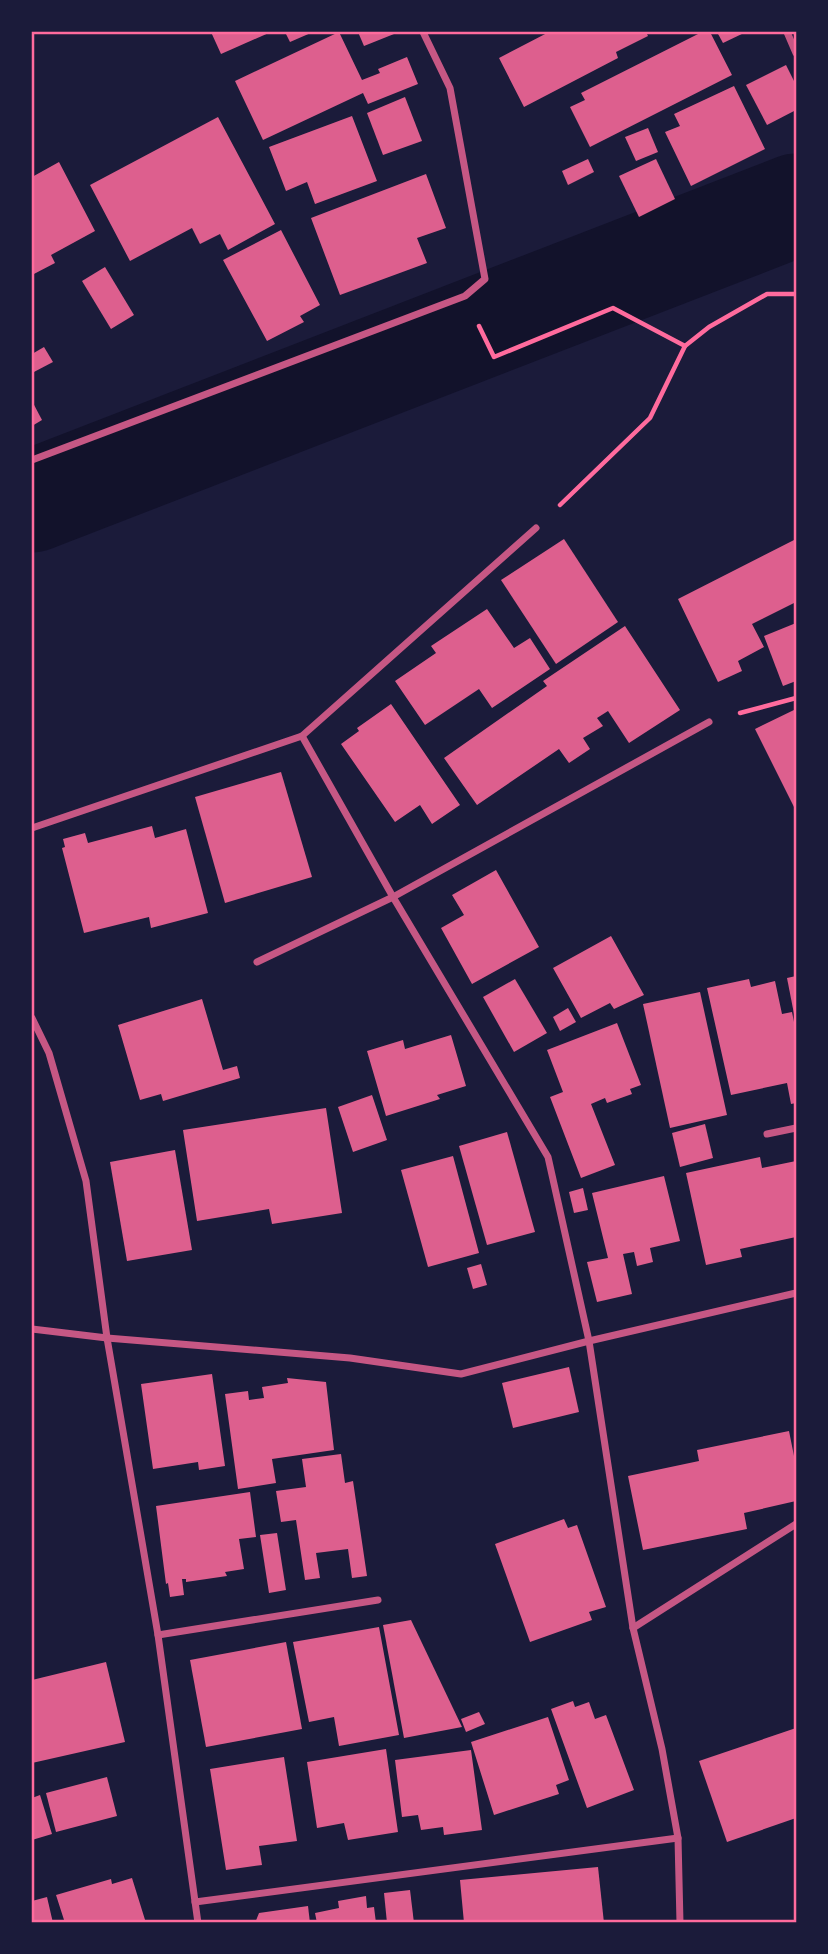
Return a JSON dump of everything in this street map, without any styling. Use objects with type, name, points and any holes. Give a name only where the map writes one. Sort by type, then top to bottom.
[{"type":"street","points":[[32,460],[465,296],[485,279],[450,88],[423,32]]},
{"type":"street","points":[[787,32],[796,53]]},
{"type":"street","points":[[32,828],[302,736],[536,528]]},
{"type":"street","points":[[257,962],[393,897],[709,722]]},
{"type":"street","points":[[302,736],[393,897],[548,1157],[589,1341],[633,1628],[663,1749],[678,1838],[680,1923]]},
{"type":"street","points":[[32,1018],[49,1053],[86,1181],[107,1338],[158,1635],[198,1923]]},
{"type":"street","points":[[766,1135],[796,1128]]},
{"type":"street","points":[[32,1329],[107,1338],[350,1358],[461,1374],[796,1293]]},
{"type":"street","points":[[633,1628],[796,1524]]},
{"type":"street","points":[[158,1635],[378,1600]]},
{"type":"street","points":[[195,1902],[678,1838]]},
{"type":"path","points":[[536,528],[650,418],[685,346],[709,327],[767,294],[796,293]]},
{"type":"path","points":[[494,357],[613,308],[685,346]]},
{"type":"path","points":[[709,722],[796,698]]},
{"type":"building","points":[[211,32],[271,32],[221,54]]},
{"type":"building","points":[[285,32],[313,32],[290,42]]},
{"type":"building","points":[[339,32],[362,80],[380,73],[378,69],[407,57],[418,84],[368,104],[363,93],[263,140],[235,81]]},
{"type":"building","points":[[358,32],[393,32],[394,34],[364,46]]},
{"type":"building","points":[[549,32],[646,32],[648,36],[616,52],[618,58],[524,107],[499,58]]},
{"type":"building","points":[[702,32],[710,32],[732,75],[590,147],[570,107],[585,100],[581,93]]},
{"type":"building","points":[[717,32],[746,32],[723,43]]},
{"type":"building","points":[[786,65],[796,85],[796,110],[767,125],[746,85]]},
{"type":"building","points":[[734,86],[765,149],[691,186],[665,132],[680,126],[674,114]]},
{"type":"building","points":[[405,97],[422,141],[383,155],[367,113]]},
{"type":"building","points":[[352,116],[377,181],[315,204],[307,182],[286,191],[269,147]]},
{"type":"building","points":[[218,117],[275,224],[228,250],[220,234],[200,244],[192,228],[130,261],[90,185]]},
{"type":"building","points":[[648,128],[658,152],[636,161],[625,137]]},
{"type":"building","points":[[588,159],[594,172],[568,185],[562,171]]},
{"type":"building","points":[[656,159],[675,199],[639,217],[619,176]]},
{"type":"building","points":[[59,162],[95,231],[51,255],[55,263],[32,275],[32,177]]},
{"type":"building","points":[[426,174],[446,228],[417,238],[427,263],[340,295],[311,218]]},
{"type":"building","points":[[281,230],[320,305],[300,316],[304,322],[267,341],[223,260]]},
{"type":"building","points":[[105,267],[134,315],[111,329],[82,281]]},
{"type":"building","points":[[44,347],[53,362],[32,373],[32,354]]},
{"type":"building","points":[[32,401],[42,420],[32,426]]},
{"type":"building","points":[[564,539],[618,622],[556,664],[501,580]]},
{"type":"building","points":[[796,539],[796,602],[752,624],[764,647],[738,661],[742,671],[718,682],[678,599]]},
{"type":"building","points":[[487,609],[514,648],[530,638],[550,669],[492,708],[479,689],[425,725],[395,681],[436,653],[431,646]]},
{"type":"building","points":[[796,623],[796,681],[783,686],[764,636]]},
{"type":"building","points":[[625,626],[680,710],[629,743],[608,711],[597,718],[603,726],[583,738],[590,749],[569,763],[559,749],[477,805],[444,758],[547,686],[543,681]]},
{"type":"building","points":[[391,704],[460,805],[432,824],[420,805],[395,822],[341,744],[359,731],[357,728]]},
{"type":"building","points":[[796,709],[796,811],[755,729]]},
{"type":"building","points":[[281,772],[312,877],[225,903],[195,797]]},
{"type":"building","points":[[152,826],[155,838],[186,829],[208,913],[151,928],[149,917],[84,933],[62,848],[65,847],[63,839],[85,833],[88,843]]},
{"type":"building","points":[[496,870],[539,947],[472,984],[441,928],[464,915],[452,895]]},
{"type":"building","points":[[611,936],[644,995],[614,1009],[610,1003],[581,1018],[553,968]]},
{"type":"building","points":[[796,976],[796,1019],[795,1019],[787,978]]},
{"type":"building","points":[[515,979],[547,1033],[514,1052],[483,997]]},
{"type":"building","points":[[749,979],[751,987],[775,981],[782,1014],[792,1012],[796,1032],[796,1103],[791,1104],[787,1083],[731,1095],[707,988]]},
{"type":"building","points":[[700,992],[727,1115],[670,1128],[643,1004]]},
{"type":"building","points":[[202,999],[223,1070],[237,1066],[240,1078],[163,1101],[161,1094],[140,1100],[118,1025]]},
{"type":"building","points":[[568,1008],[576,1022],[560,1031],[553,1017]]},
{"type":"building","points":[[617,1023],[641,1085],[630,1089],[632,1094],[607,1103],[605,1098],[591,1104],[615,1165],[581,1178],[550,1097],[563,1092],[547,1050]]},
{"type":"building","points":[[451,1035],[466,1086],[437,1095],[440,1099],[386,1116],[367,1051],[403,1040],[405,1049]]},
{"type":"building","points":[[372,1095],[387,1140],[353,1152],[338,1107]]},
{"type":"building","points":[[326,1108],[342,1213],[272,1224],[269,1209],[197,1221],[183,1130]]},
{"type":"building","points":[[705,1124],[713,1158],[680,1167],[672,1133]]},
{"type":"building","points":[[507,1132],[535,1232],[487,1245],[459,1146]]},
{"type":"building","points":[[175,1150],[192,1250],[127,1261],[110,1162]]},
{"type":"building","points":[[453,1156],[479,1253],[428,1267],[401,1170]]},
{"type":"building","points":[[760,1157],[762,1168],[796,1161],[796,1237],[740,1249],[742,1257],[706,1265],[686,1173]]},
{"type":"building","points":[[664,1176],[680,1241],[650,1248],[653,1262],[637,1266],[634,1252],[623,1254],[632,1294],[597,1302],[587,1262],[608,1258],[592,1193]]},
{"type":"building","points":[[583,1188],[588,1210],[574,1213],[569,1192]]},
{"type":"building","points":[[481,1264],[487,1285],[473,1289],[467,1268]]},
{"type":"building","points":[[569,1367],[579,1412],[513,1428],[502,1383]]},
{"type":"building","points":[[212,1374],[225,1466],[199,1470],[198,1462],[153,1469],[141,1384]]},
{"type":"building","points":[[287,1378],[326,1382],[334,1450],[272,1459],[276,1483],[238,1489],[225,1394],[248,1391],[249,1400],[264,1398],[262,1387],[288,1383]]},
{"type":"building","points":[[789,1431],[796,1466],[796,1501],[744,1513],[747,1529],[643,1550],[628,1476],[699,1461],[697,1450]]},
{"type":"building","points":[[341,1454],[345,1483],[353,1481],[367,1576],[352,1578],[348,1549],[316,1553],[320,1578],[305,1580],[296,1520],[281,1522],[276,1491],[306,1487],[302,1459]]},
{"type":"building","points":[[250,1492],[256,1537],[239,1539],[244,1569],[225,1572],[227,1576],[186,1582],[186,1579],[182,1579],[184,1595],[170,1597],[156,1506]]},
{"type":"building","points":[[564,1519],[568,1528],[577,1525],[606,1607],[589,1612],[592,1620],[530,1642],[495,1544]]},
{"type":"building","points":[[277,1533],[286,1590],[269,1593],[260,1535]]},
{"type":"building","points":[[411,1620],[462,1727],[404,1738],[383,1625]]},
{"type":"building","points":[[379,1627],[399,1735],[339,1746],[334,1717],[309,1722],[293,1642]]},
{"type":"building","points":[[286,1642],[302,1729],[206,1747],[190,1660]]},
{"type":"building","points":[[106,1662],[125,1742],[32,1763],[32,1680]]},
{"type":"building","points":[[573,1701],[575,1707],[589,1702],[595,1719],[606,1715],[634,1790],[587,1808],[551,1709]]},
{"type":"building","points":[[479,1712],[485,1724],[466,1732],[461,1719]]},
{"type":"building","points":[[548,1717],[569,1780],[556,1785],[559,1794],[494,1815],[471,1742]]},
{"type":"building","points":[[796,1728],[796,1818],[727,1842],[699,1761]]},
{"type":"building","points":[[386,1749],[398,1832],[348,1840],[344,1823],[317,1828],[307,1762]]},
{"type":"building","points":[[471,1750],[482,1830],[444,1835],[443,1827],[421,1830],[418,1815],[402,1817],[395,1760]]},
{"type":"building","points":[[284,1757],[297,1841],[259,1846],[262,1865],[226,1870],[210,1769]]},
{"type":"building","points":[[107,1777],[117,1816],[56,1832],[46,1793]]},
{"type":"building","points":[[40,1795],[52,1834],[32,1840],[32,1798]]},
{"type":"building","points":[[598,1867],[604,1923],[464,1923],[460,1880]]},
{"type":"building","points":[[132,1878],[146,1923],[65,1923],[56,1895],[111,1879],[112,1884]]},
{"type":"building","points":[[410,1890],[414,1923],[387,1923],[384,1893]]},
{"type":"building","points":[[366,1896],[367,1908],[374,1907],[376,1923],[317,1923],[315,1913],[339,1908],[338,1901]]},
{"type":"building","points":[[47,1897],[53,1923],[32,1923],[32,1901]]},
{"type":"building","points":[[308,1906],[310,1923],[255,1923],[259,1913]]},
{"type":"waterway","points":[[32,501],[796,205]]}]
